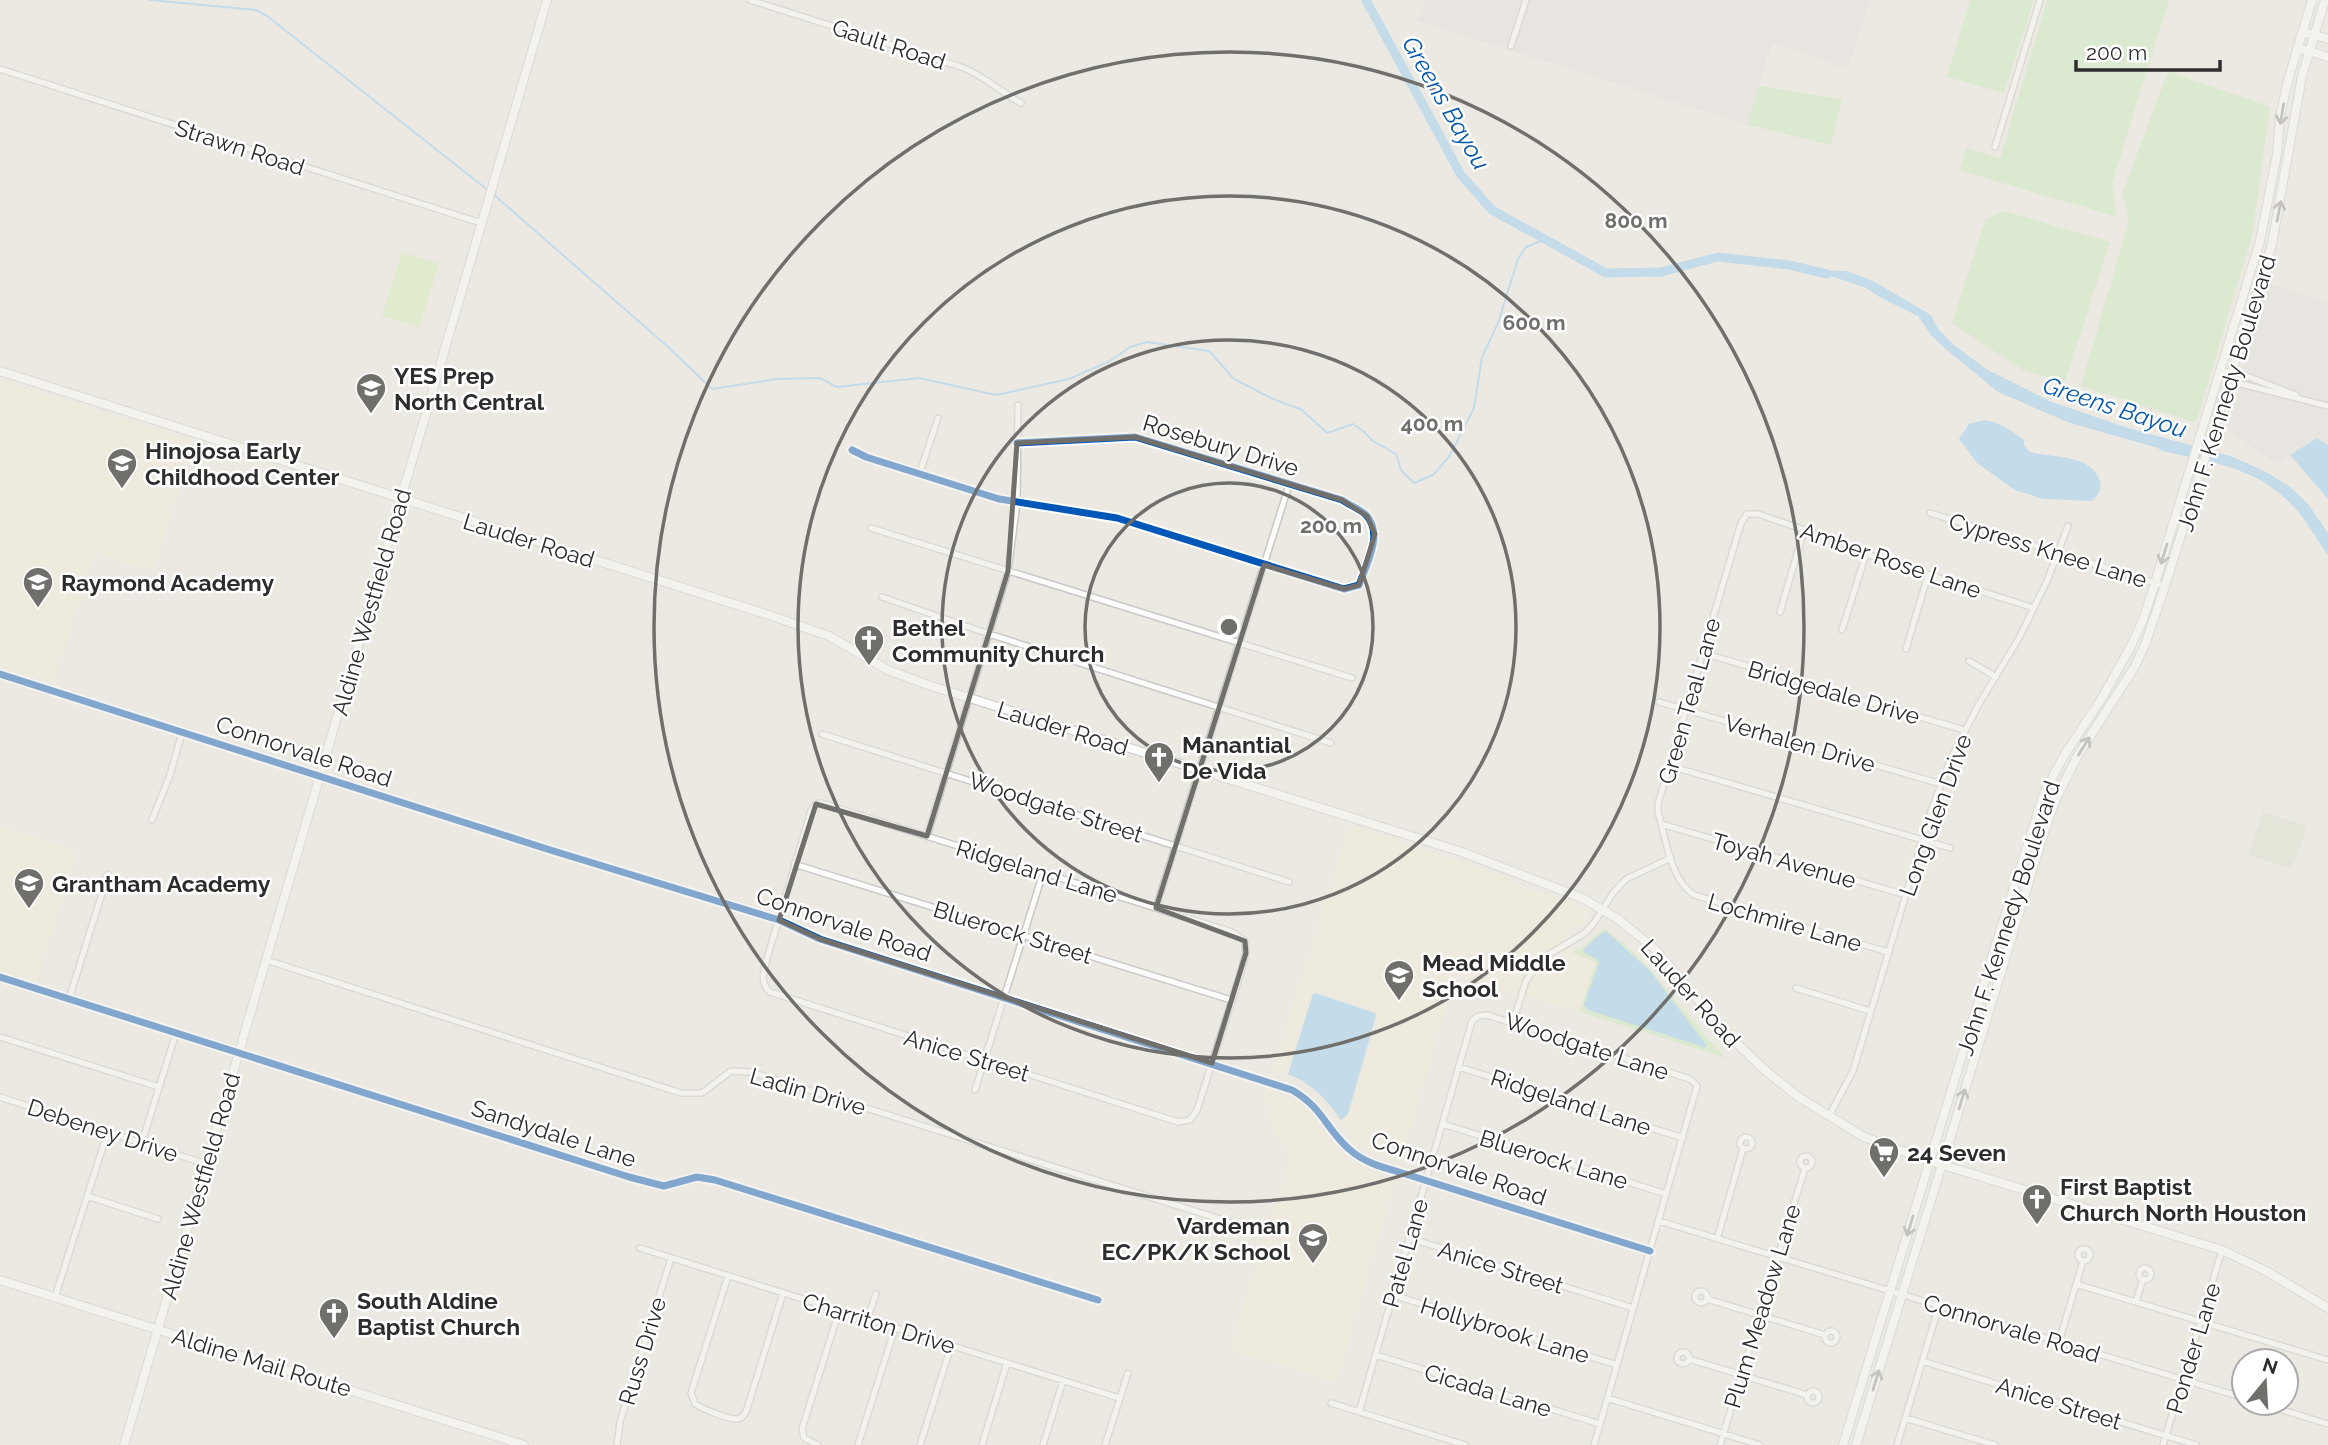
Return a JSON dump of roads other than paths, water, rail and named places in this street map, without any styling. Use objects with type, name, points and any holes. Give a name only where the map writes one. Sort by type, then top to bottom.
[{"type":"main road","name":"Aldine Westfield Road","points":[[124,1445],[547,0]]},
{"type":"main road","name":"John F. Kennedy Boulevard","points":[[1843,1445],[2044,793],[2065,754],[2102,698],[2143,620],[2249,281],[2265,217],[2277,153],[2280,117],[2312,0]]},
{"type":"main road","name":"John F. Kennedy Boulevard","points":[[1856,1445],[2030,873],[2057,797],[2078,755],[2136,663],[2187,520],[2272,244],[2296,107],[2325,0]]},
{"type":"main road","points":[[2302,32],[2328,39]]},
{"type":"main road","points":[[2297,48],[2328,57]]},
{"type":"main road","name":"Lauder Road","points":[[0,371],[811,629],[888,670],[968,698],[1462,852],[1572,894],[1628,926],[1656,950],[1718,1024],[1748,1055],[1800,1098],[1829,1116],[1879,1143],[1930,1161],[2222,1250],[2266,1271],[2328,1308]]},
{"type":"main road","points":[[2176,516],[2187,520]]},
{"type":"main road","points":[[2125,657],[2136,663]]},
{"type":"main road","points":[[1978,1004],[1989,1008]]},
{"type":"main road","name":"Aldine Mail Route","points":[[0,1280],[524,1445]]},
{"type":"street","name":"Gault Road","points":[[750,0],[961,67],[980,75],[1001,92],[1021,103]]},
{"type":"street","points":[[1511,46],[1526,0]]},
{"type":"street","points":[[1995,147],[2040,0]]},
{"type":"street","name":"Strawn Road","points":[[0,69],[481,223]]},
{"type":"street","points":[[2220,372],[2233,371],[2302,398]]},
{"type":"street","points":[[2220,372],[2230,381],[2328,406]]},
{"type":"street","points":[[927,836],[1008,571],[1017,503],[1018,405]]},
{"type":"street","points":[[919,475],[938,418]]},
{"type":"street","name":"Rosebury Drive","points":[[1017,443],[1135,437],[1342,500],[1367,516],[1375,534],[1372,551],[1359,585],[1343,589],[1264,565]]},
{"type":"street","points":[[852,450],[919,475],[1017,503],[1116,518],[1264,565]]},
{"type":"street","points":[[1156,908],[1289,485]]},
{"type":"street","name":"Cypress Knee Lane","points":[[1930,513],[2165,586]]},
{"type":"street","name":"Amber Rose Lane","points":[[1747,514],[1758,514],[1837,541],[1866,554],[2034,608]]},
{"type":"street","name":"Green Teal Lane","points":[[1685,887],[1671,858],[1658,804],[1741,523],[1747,514]]},
{"type":"street","name":"Long Glen Drive","points":[[1829,1116],[1853,1071],[1941,784],[1964,730],[2034,608],[2068,526]]},
{"type":"street","points":[[871,528],[1352,678]]},
{"type":"street","points":[[1780,611],[1804,530]]},
{"type":"street","points":[[1842,630],[1866,554]]},
{"type":"street","points":[[1906,649],[1928,575]]},
{"type":"street","points":[[882,597],[1331,743]]},
{"type":"street","name":"Bridgedale Drive","points":[[1703,653],[1964,730]]},
{"type":"street","points":[[1969,661],[1996,677]]},
{"type":"street","name":"Connorvale Road","points":[[0,674],[547,849],[779,920],[820,939],[1292,1090],[1318,1109],[1338,1137],[1362,1159],[1650,1251]]},
{"type":"street","name":"Verhalen Drive","points":[[1659,702],[1941,784]]},
{"type":"street","points":[[152,820],[170,775],[182,733]]},
{"type":"street","name":"Woodgate Street","points":[[822,734],[1289,882]]},
{"type":"street","points":[[1670,766],[1950,848]]},
{"type":"street","name":"Ridgeland Lane","points":[[794,864],[811,811],[816,804],[825,804],[1232,932],[1245,941],[1247,953],[1231,1000]]},
{"type":"street","name":"Toyah Avenue","points":[[1661,824],[1906,895]]},
{"type":"street","points":[[1513,1022],[1526,981],[1535,966],[1553,950],[1585,933],[1613,892],[1626,879],[1636,872],[1671,858]]},
{"type":"street","points":[[779,920],[794,864]]},
{"type":"street","name":"Bluerock Street","points":[[794,864],[1231,1000]]},
{"type":"street","points":[[975,1090],[1044,873]]},
{"type":"street","points":[[69,999],[108,874]]},
{"type":"street","name":"Lochmire Lane","points":[[1685,887],[1694,895],[1888,952]]},
{"type":"street","name":"Anice Street","points":[[779,920],[764,971],[763,984],[770,992],[1178,1122],[1188,1121],[1197,1110],[1212,1063]]},
{"type":"street","name":"Ladin Drive","points":[[266,960],[681,1093],[702,1093],[732,1071],[751,1072],[1236,1224]]},
{"type":"street","name":"Sandydale Lane","points":[[0,977],[629,1177],[664,1186],[697,1177],[715,1180],[1098,1300]]},
{"type":"street","points":[[1796,988],[1870,1011]]},
{"type":"street","points":[[1212,1063],[1231,1000]]},
{"type":"street","name":"Woodgate Lane","points":[[1479,1016],[1487,1015],[1513,1022],[1690,1079],[1697,1086],[1683,1138]]},
{"type":"street","name":"Patel Lane","points":[[1359,1412],[1472,1021],[1479,1016]]},
{"type":"street","points":[[142,1142],[176,1033]]},
{"type":"street","points":[[0,1037],[159,1087]]},
{"type":"street","name":"Ridgeland Lane","points":[[1459,1067],[1683,1138]]},
{"type":"street","name":"Debeney Drive","points":[[0,1097],[206,1164]]},
{"type":"street","name":"Bluerock Lane","points":[[1443,1124],[1666,1194]]},
{"type":"street","points":[[55,1297],[108,1131]]},
{"type":"street","points":[[1594,1445],[1683,1138]]},
{"type":"street","points":[[1717,1239],[1743,1149]]},
{"type":"street","name":"Plum Meadow Lane","points":[[1720,1445],[1805,1168]]},
{"type":"street","points":[[87,1196],[158,1219]]},
{"type":"street","name":"Connorvale Road","points":[[1658,1221],[2230,1394]]},
{"type":"street","name":"Anice Street","points":[[1409,1238],[1633,1308]]},
{"type":"street","name":"Charriton Drive","points":[[640,1248],[1119,1398]]},
{"type":"street","name":"Ponder Lane","points":[[2163,1445],[2222,1250]]},
{"type":"street","name":"Russ Drive","points":[[617,1445],[620,1422],[671,1258]]},
{"type":"street","points":[[2059,1342],[2082,1261]]},
{"type":"street","points":[[727,1276],[691,1393],[695,1404],[736,1419],[746,1412],[783,1293]]},
{"type":"street","points":[[2136,1302],[2143,1279]]},
{"type":"street","points":[[2076,1284],[2328,1360]]},
{"type":"street","points":[[867,1320],[876,1294]]},
{"type":"street","name":"Hollybrook Lane","points":[[1393,1295],[1617,1366]]},
{"type":"street","points":[[1707,1299],[1825,1335]]},
{"type":"street","points":[[1896,1445],[1939,1306]]},
{"type":"street","points":[[818,1445],[807,1441],[802,1429],[839,1311]]},
{"type":"street","points":[[858,1445],[895,1328]]},
{"type":"street","points":[[920,1445],[951,1346]]},
{"type":"street","name":"Cicada Lane","points":[[1376,1355],[1600,1424]]},
{"type":"street","points":[[1689,1359],[1807,1395]]},
{"type":"street","name":"Anice Street","points":[[1922,1361],[2196,1445]]},
{"type":"street","points":[[982,1445],[1007,1363]]},
{"type":"street","points":[[1105,1445],[1128,1373]]},
{"type":"street","points":[[1043,1445],[1063,1381]]},
{"type":"street","points":[[1607,1398],[1760,1445]]},
{"type":"street","points":[[1331,1403],[1465,1445]]},
{"type":"street","points":[[2300,1415],[2328,1424]]},
{"type":"street","points":[[1905,1418],[1995,1445]]},
{"type":"water","points":[[1814,270],[1847,271],[1873,281],[1931,315],[1938,329],[1954,345],[1986,369],[2052,402],[2125,427],[2233,457],[2268,473],[2290,487],[2308,504],[2328,533],[2328,555],[2288,501],[2257,478],[2222,465],[2162,451],[2070,423],[1998,392],[1931,335],[1918,316],[1866,288]]},
{"type":"water","points":[[1984,420],[2015,433],[2024,440],[2024,445],[2030,452],[2070,459],[2089,466],[2100,481],[2098,494],[2092,501],[2043,499],[2015,490],[1977,463],[1959,439],[1969,424]]},
{"type":"water","points":[[2317,438],[2328,445],[2328,499],[2290,455]]},
{"type":"water","points":[[1607,932],[1650,971],[1707,1046],[1588,1010],[1584,1005],[1599,963],[1597,959],[1582,951],[1602,933]]},
{"type":"water","points":[[1315,993],[1375,1013],[1376,1016],[1348,1114],[1341,1120],[1318,1092],[1288,1074]]},
{"type":"waterway","points":[[150,0],[256,10],[267,16],[489,191]]},
{"type":"waterway","name":"Greens Bayou","points":[[1366,0],[1461,175],[1492,210],[1606,273],[1661,272],[1718,257],[1789,265],[1827,274]]},
{"type":"waterway","points":[[493,194],[667,346],[712,389],[777,379],[820,378],[837,387],[919,378],[996,395],[1069,379],[1110,361],[1130,347],[1147,342],[1209,351],[1234,379],[1302,410],[1327,433],[1353,424],[1373,441],[1396,454],[1401,470],[1414,483],[1433,475],[1449,457],[1474,408],[1482,357],[1498,323],[1518,259],[1526,247],[1545,239]]},
{"type":"place","name":"YES Prep North Central","points":[[371,415]]},
{"type":"place","name":"Hinojosa Early Childhood Center","points":[[122,490]]},
{"type":"place","name":"Raymond Academy","points":[[38,609]]},
{"type":"place","name":"Bethel Community Church","points":[[869,667]]},
{"type":"place","name":"Manantial De Vida","points":[[1159,784]]},
{"type":"place","name":"Grantham Academy","points":[[29,910]]},
{"type":"place","name":"Mead Middle School","points":[[1399,1002]]},
{"type":"place","name":"24 Seven","points":[[1884,1179]]},
{"type":"place","name":"First Baptist Church North Houston","points":[[2037,1226]]},
{"type":"place","name":"Vardeman EC/PK/K School","points":[[1313,1265]]},
{"type":"place","name":"South Aldine Baptist Church","points":[[334,1340]]}]
